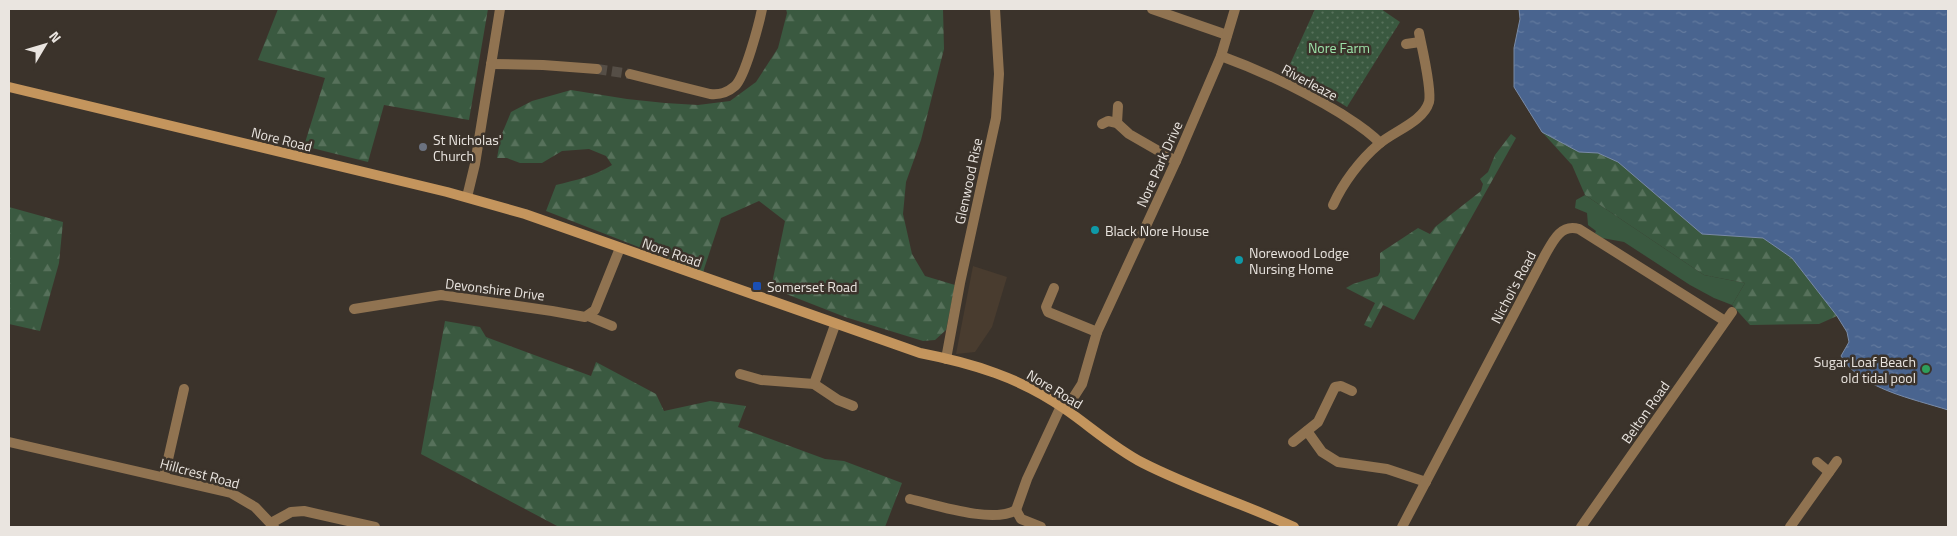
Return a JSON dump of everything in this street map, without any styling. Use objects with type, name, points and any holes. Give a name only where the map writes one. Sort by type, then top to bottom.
[{"type":"street","points":[[467,197],[475,164],[500,9]]},
{"type":"street","points":[[630,74],[710,94],[726,93],[736,85],[741,76],[760,23],[762,9]]},
{"type":"street","name":"Glenwood Rise","points":[[946,358],[960,283],[996,118],[999,74],[995,9]]},
{"type":"street","points":[[1152,9],[1227,35]]},
{"type":"street","name":"Nore Park Drive","points":[[1016,510],[1027,479],[1064,408],[1082,384],[1097,332],[1176,161],[1221,56],[1235,9]]},
{"type":"street","points":[[1333,205],[1336,187],[1380,143],[1416,118],[1428,103],[1429,92],[1420,38],[1406,44]]},
{"type":"street","name":"Riverleaze","points":[[1221,56],[1251,67],[1315,98],[1365,129],[1380,143]]},
{"type":"street","points":[[491,64],[597,69]]},
{"type":"street","name":"Nore Road","points":[[9,87],[467,197],[525,214],[920,353],[946,358],[1003,375],[1021,383],[1064,408],[1114,446],[1143,463],[1202,490],[1294,527]]},
{"type":"street","points":[[1117,123],[1118,106]]},
{"type":"street","points":[[1102,124],[1108,121],[1117,123],[1129,134],[1176,161]]},
{"type":"street","name":"Nichol's Road","points":[[1402,527],[1544,257],[1556,236],[1564,230],[1572,228],[1579,230],[1725,321]]},
{"type":"street","points":[[588,316],[600,300],[620,248]]},
{"type":"street","points":[[1054,288],[1046,308],[1048,312],[1097,332]]},
{"type":"street","name":"Devonshire Drive","points":[[354,310],[441,295],[552,310],[580,317],[588,316],[612,326]]},
{"type":"street","points":[[365,296],[368,307]]},
{"type":"street","name":"Belton Road","points":[[1580,527],[1732,312]]},
{"type":"street","points":[[814,384],[835,324]]},
{"type":"street","points":[[740,374],[760,380],[814,384],[838,400],[852,406]]},
{"type":"street","points":[[1294,442],[1318,421],[1335,387],[1341,386],[1352,391]]},
{"type":"street","points":[[164,477],[184,389]]},
{"type":"street","points":[[1307,431],[1322,452],[1338,462],[1387,468],[1426,482]]},
{"type":"street","name":"Hillcrest Road","points":[[9,442],[231,493],[254,507],[272,525],[291,512],[304,511],[375,527]]},
{"type":"street","points":[[1790,527],[1837,461]]},
{"type":"street","points":[[1817,462],[1830,472]]},
{"type":"street","points":[[910,499],[984,515],[1004,515],[1016,510],[1021,519],[1041,527]]},
{"type":"shaded area","points":[[973,266],[1007,277],[992,327],[975,352],[956,354]]},
{"type":"green space","points":[[278,9],[488,9],[469,120],[384,105],[368,162],[304,146],[325,78],[258,60]]},
{"type":"green space","points":[[786,9],[943,9],[944,49],[921,140],[906,182],[903,214],[912,254],[925,276],[955,285],[946,330],[935,340],[923,341],[845,317],[771,288],[785,221],[759,201],[721,218],[703,272],[546,211],[556,185],[606,169],[612,165],[606,156],[589,149],[562,151],[542,163],[520,163],[507,158],[497,158],[501,136],[511,112],[532,101],[571,90],[665,103],[698,105],[730,101],[756,82],[778,48],[787,13]]},
{"type":"green space","name":"Nore Farm","points":[[1315,9],[1381,9],[1400,22],[1347,107],[1309,84],[1286,73]]},
{"type":"green space","points":[[1542,132],[1579,152],[1598,153],[1618,162],[1702,234],[1763,238],[1792,258],[1837,316],[1819,324],[1750,325],[1732,305],[1745,283],[1704,275],[1585,195],[1572,165]]},
{"type":"green space","points":[[1511,134],[1516,138],[1414,320],[1383,305],[1371,328],[1364,325],[1375,303],[1346,288],[1378,276],[1380,272],[1380,253],[1418,228],[1430,234],[1435,227],[1481,191],[1483,184],[1480,179],[1488,172],[1495,155]]},
{"type":"green space","points":[[1585,195],[1704,275],[1745,283],[1732,305],[1690,285],[1624,242],[1602,238],[1595,233],[1596,231],[1588,225],[1587,213],[1575,208],[1576,200]]},
{"type":"green space","points":[[9,207],[63,222],[59,263],[40,331],[9,324]]},
{"type":"green space","points":[[445,321],[480,327],[486,337],[591,376],[596,362],[656,394],[664,411],[710,401],[746,406],[738,427],[825,459],[844,461],[902,483],[885,527],[559,527],[421,454]]},
{"type":"water","points":[[1519,9],[1948,9],[1948,410],[1904,397],[1874,385],[1850,367],[1841,356],[1849,342],[1847,332],[1837,316],[1792,258],[1763,238],[1702,234],[1618,162],[1598,153],[1579,152],[1542,132],[1514,87],[1514,48],[1520,19]]},
{"type":"tunnel","points":[[597,69],[630,74]]},
{"type":"place","name":"St Nicholas' Church","points":[[423,147]]},
{"type":"place","name":"Black Nore House","points":[[1095,230]]},
{"type":"place","name":"Norewood Lodge Nursing Home","points":[[1239,260]]},
{"type":"place","name":"Somerset Road","points":[[757,286]]},
{"type":"place","name":"Sugar Loaf Beach old tidal pool","points":[[1926,369]]}]
